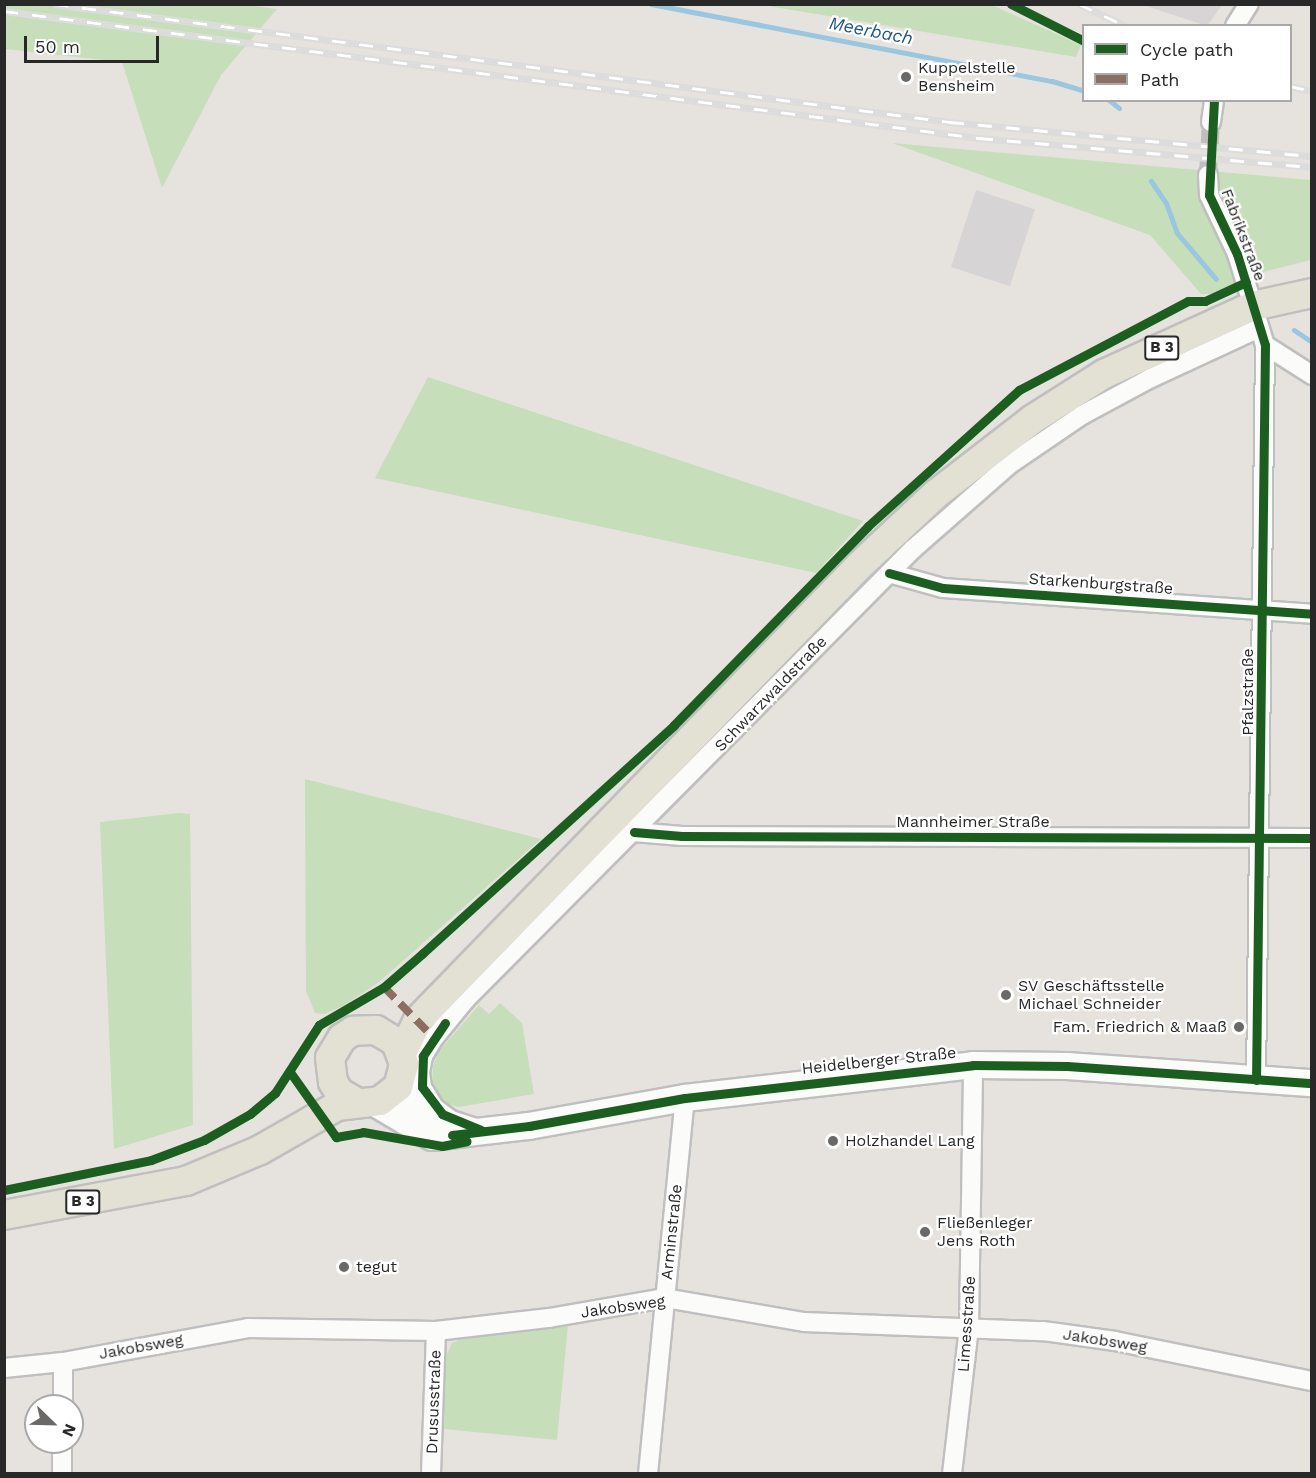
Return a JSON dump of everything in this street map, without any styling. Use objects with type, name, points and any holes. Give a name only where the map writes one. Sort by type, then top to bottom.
[{"type":"main road","name":"Schwarzwaldstraße","points":[[397,1054],[418,1020],[859,566],[936,494],[1024,426],[1104,374],[1259,326],[1311,293]]},
{"type":"main road","points":[[332,1078],[330,1058],[342,1038],[364,1029],[397,1054]]},
{"type":"main road","name":"B 3","points":[[4,1215],[186,1181],[216,1170],[260,1150],[337,1106],[366,1103],[390,1096],[397,1054]]},
{"type":"main road","name":"B 3","points":[[143,1190],[254,1136],[311,1100],[332,1078]]},
{"type":"main road","name":"Heidelberger Straße","points":[[332,1078],[339,1092],[366,1103]]},
{"type":"street","points":[[1236,24],[1249,4]]},
{"type":"street","points":[[1211,122],[1214,102]]},
{"type":"street","name":"Fabrikstraße","points":[[1208,175],[1209,195],[1237,254],[1259,326]]},
{"type":"street","points":[[1259,326],[1311,375]]},
{"type":"street","name":"Schwarzwaldstraße","points":[[487,1131],[451,1120],[434,1107],[422,1087],[423,1056],[466,999],[889,573],[1010,464],[1082,415],[1150,378],[1259,326]]},
{"type":"street","name":"Pfalzstraße","points":[[1256,1080],[1262,838],[1264,611],[1259,326]]},
{"type":"street","name":"Starkenburgstraße","points":[[889,573],[943,588],[1311,614]]},
{"type":"street","name":"Mannheimer Straße","points":[[634,832],[682,836],[1311,838]]},
{"type":"street","points":[[397,1054],[404,1093],[414,1110],[428,1122],[452,1136]]},
{"type":"street","name":"Heidelberger Straße","points":[[366,1103],[432,1137],[487,1131],[685,1098],[973,1065],[1067,1066],[1311,1083]]},
{"type":"street","name":"Limesstraße","points":[[952,1473],[969,1328],[973,1065]]},
{"type":"street","name":"Arminstraße","points":[[648,1473],[685,1098]]},
{"type":"street","name":"Jakobsweg","points":[[4,1368],[63,1362],[248,1328],[436,1331],[549,1318],[665,1298],[804,1322],[1043,1331],[1115,1341],[1311,1381]]},
{"type":"street","name":"Drususstraße","points":[[431,1473],[436,1331]]},
{"type":"street","points":[[63,1362],[63,1394]]},
{"type":"street","points":[[62,1473],[63,1454]]},
{"type":"shaded area","points":[[1143,5],[1222,5],[1208,24],[1201,24]]},
{"type":"shaded area","points":[[976,190],[1035,209],[1010,286],[951,267]]},
{"type":"green space","points":[[238,4],[277,9],[221,75],[162,188],[122,62],[5,49],[5,5]]},
{"type":"green space","points":[[762,5],[992,5],[1081,45],[1076,57]]},
{"type":"green space","points":[[892,143],[1311,180],[1311,260],[1259,273],[1210,294],[1201,294],[1150,235]]},
{"type":"green space","points":[[428,377],[863,521],[816,573],[375,478]]},
{"type":"green space","points":[[305,779],[541,839],[379,982],[343,1006],[324,1014],[315,1013],[306,991]]},
{"type":"green space","points":[[179,813],[190,814],[193,1125],[114,1149],[100,822]]},
{"type":"green space","points":[[500,1003],[522,1023],[534,1094],[459,1107],[440,1102],[432,1085],[433,1066],[440,1050],[479,1005],[489,1014]]},
{"type":"green space","points":[[568,1325],[557,1440],[444,1429],[446,1356],[452,1343],[465,1338]]},
{"type":"waterway","name":"Meerbach","points":[[651,4],[1052,81],[1082,90]]},
{"type":"waterway","name":"Meerbach","points":[[1112,102],[1119,108]]},
{"type":"waterway","name":"Meerbach","points":[[1151,181],[1166,203],[1177,233],[1216,279]]},
{"type":"waterway","name":"Meerbach","points":[[1294,330],[1312,342]]},
{"type":"tunnel","points":[[1208,175],[1211,122]]},
{"type":"railway","points":[[54,4],[950,122],[1312,156]]},
{"type":"railway","points":[[1079,4],[1122,24]]},
{"type":"railway","points":[[4,11],[979,138],[1312,167]]},
{"type":"railway","points":[[1292,86],[1312,91]]},
{"type":"marked path","points":[[384,987],[434,1038]]},
{"type":"cycle path","points":[[1011,4],[1082,40]]},
{"type":"cycle path","points":[[1214,102],[1209,195],[1237,254],[1265,345],[1256,1080]]},
{"type":"cycle path","points":[[4,1190],[151,1160],[204,1140],[250,1114],[275,1093],[319,1025],[384,987],[423,953],[673,726],[868,526],[1019,390],[1188,301],[1205,301],[1246,282]]},
{"type":"cycle path","points":[[889,573],[943,588],[1312,614]]},
{"type":"cycle path","points":[[634,832],[682,836],[1312,838]]},
{"type":"cycle path","points":[[445,1023],[423,1056],[422,1087],[442,1114],[481,1130]]},
{"type":"cycle path","points":[[452,1135],[529,1126],[685,1098],[973,1065],[1067,1066],[1312,1083]]},
{"type":"cycle path","points":[[290,1072],[336,1137],[363,1132],[442,1146],[467,1141]]},
{"type":"place","name":"Kuppelstelle Bensheim","points":[[906,77]]},
{"type":"place","name":"SV Geschäftsstelle Michael Schneider","points":[[1006,995]]},
{"type":"place","name":"Fam. Friedrich & Maaß","points":[[1239,1027]]},
{"type":"place","name":"Holzhandel Lang","points":[[833,1141]]},
{"type":"place","name":"Fließenleger Jens Roth","points":[[925,1232]]},
{"type":"place","name":"tegut","points":[[344,1267]]}]
